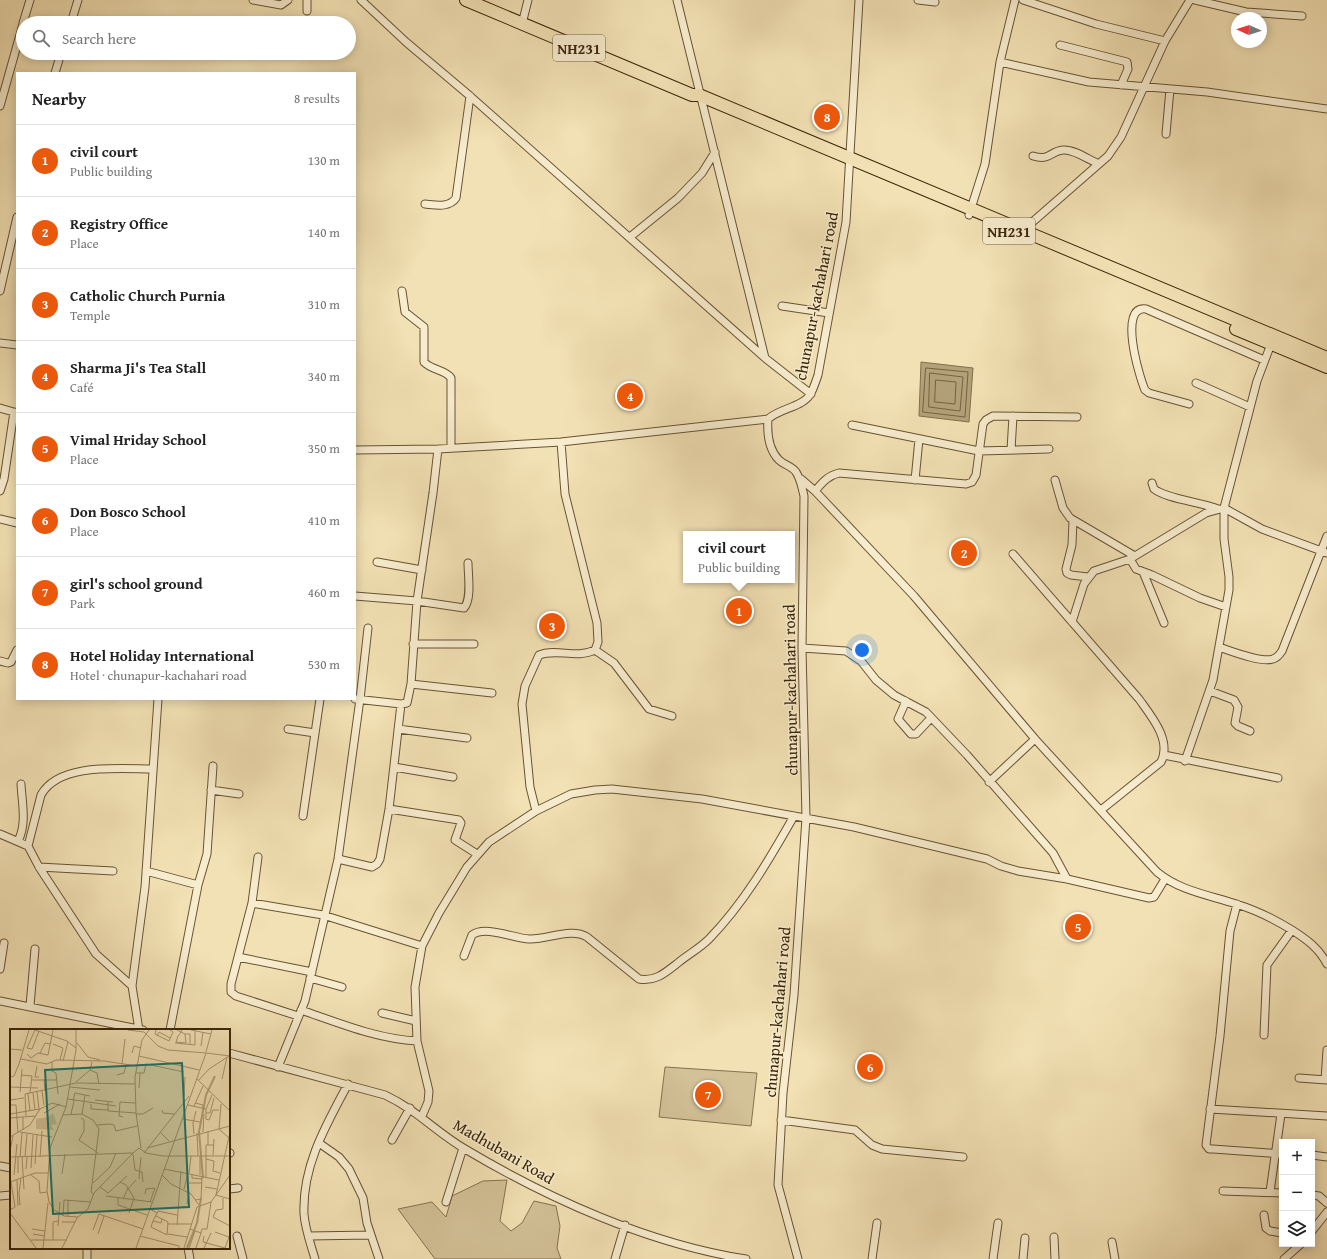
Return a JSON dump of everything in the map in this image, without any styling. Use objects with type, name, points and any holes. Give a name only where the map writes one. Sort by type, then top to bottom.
[{"type":"highway","name":"NH231","points":[[466,0],[1327,364]]},
{"type":"highway","name":"NH231","points":[[1020,233],[1271,344],[1327,364]]},
{"type":"street","points":[[25,16],[30,0]]},
{"type":"street","points":[[73,16],[78,0]]},
{"type":"street","points":[[253,0],[281,5],[288,0]]},
{"type":"street","points":[[307,0],[307,11]]},
{"type":"street","points":[[361,0],[406,42],[470,96],[765,358],[811,394]]},
{"type":"street","points":[[522,24],[528,0]]},
{"type":"street","points":[[677,0],[697,97],[715,152],[765,358]]},
{"type":"street","name":"chunapur-kachahari road","points":[[768,419],[781,410],[804,401],[811,394],[818,375],[846,222],[860,0]]},
{"type":"street","points":[[918,0],[935,2]]},
{"type":"street","points":[[970,212],[985,164],[1000,62],[1015,0]]},
{"type":"street","points":[[1023,0],[1096,24],[1165,41]]},
{"type":"street","points":[[1020,233],[1108,156],[1115,148],[1165,41],[1190,0]]},
{"type":"street","points":[[1195,0],[1246,12],[1302,16]]},
{"type":"street","points":[[1060,45],[1127,62],[1128,69],[1122,84]]},
{"type":"street","points":[[0,106],[16,48]]},
{"type":"street","points":[[55,72],[59,60]]},
{"type":"street","points":[[1000,62],[1089,82],[1207,92],[1327,109]]},
{"type":"street","points":[[1166,134],[1170,89]]},
{"type":"street","points":[[425,204],[444,205],[452,202],[456,198],[470,96]]},
{"type":"street","points":[[1033,156],[1044,158],[1059,151],[1067,150],[1099,164]]},
{"type":"street","points":[[630,237],[678,198],[702,173],[715,152]]},
{"type":"street","points":[[0,291],[16,221]]},
{"type":"street","points":[[402,291],[405,312],[424,327],[424,362],[428,367],[449,375],[451,378],[451,448]]},
{"type":"street","points":[[782,306],[829,314]]},
{"type":"street","points":[[1189,404],[1149,393],[1145,390],[1133,348],[1132,337],[1133,317],[1136,311],[1140,308],[1146,309],[1264,360]]},
{"type":"street","points":[[0,343],[16,345]]},
{"type":"street","points":[[1186,761],[1210,691],[1226,607],[1229,577],[1221,509],[1264,360],[1271,344]]},
{"type":"street","points":[[1196,383],[1250,407]]},
{"type":"street","points":[[0,408],[15,413],[4,479],[0,491]]},
{"type":"street","points":[[815,491],[825,479],[839,473],[966,484],[972,482],[976,475],[983,424],[992,416],[1077,417]]},
{"type":"street","points":[[1011,450],[1013,416]]},
{"type":"street","points":[[356,450],[438,449],[561,442],[768,419],[767,432],[771,448],[779,460],[795,471],[800,479],[815,491],[914,596],[1035,739],[1101,810],[1148,864],[1165,879],[1189,890],[1260,912],[1292,930],[1316,948],[1327,964]]},
{"type":"street","points":[[852,425],[979,451],[1050,449]]},
{"type":"street","points":[[916,480],[919,439]]},
{"type":"street","points":[[536,811],[530,787],[522,714],[526,686],[539,655],[586,654],[595,650],[598,642],[597,623],[564,494],[561,442]]},
{"type":"street","points":[[358,699],[402,704],[407,703],[414,644],[417,601],[438,449]]},
{"type":"street","name":"chunapur-kachahari road","points":[[798,1259],[778,1185],[781,1120],[794,995],[806,818],[802,648],[804,496],[800,479]]},
{"type":"street","points":[[1055,480],[1066,514],[1073,520],[1132,557]]},
{"type":"street","points":[[1152,483],[1154,489],[1162,494],[1221,509],[1262,529],[1324,552]]},
{"type":"street","points":[[1072,622],[1084,584],[1088,577],[1094,572],[1132,557],[1206,513],[1221,509]]},
{"type":"street","points":[[0,519],[16,523]]},
{"type":"street","points":[[1073,520],[1072,545],[1066,569],[1067,573],[1088,577]]},
{"type":"street","points":[[1219,647],[1260,658],[1272,660],[1277,657],[1285,644],[1324,552],[1327,536]]},
{"type":"street","points":[[1013,554],[1139,699],[1159,729],[1163,741],[1164,755],[1161,762],[1101,810]]},
{"type":"street","points":[[1132,557],[1133,567],[1200,598],[1226,607]]},
{"type":"street","points":[[377,562],[422,570]]},
{"type":"street","points":[[356,596],[417,601],[464,608],[467,604],[468,598],[468,563]]},
{"type":"street","points":[[1143,572],[1164,623]]},
{"type":"street","points":[[278,1067],[300,1013],[311,975],[338,859],[368,628]]},
{"type":"street","points":[[414,644],[474,644]]},
{"type":"street","points":[[802,648],[846,652],[861,661],[884,687],[926,712],[967,755],[1052,853],[1067,879]]},
{"type":"street","points":[[595,650],[614,663],[649,709],[672,716]]},
{"type":"street","points":[[0,661],[8,663],[11,662],[16,652]]},
{"type":"street","points":[[410,684],[492,693]]},
{"type":"street","points":[[1210,691],[1234,700],[1238,707],[1235,723],[1238,726],[1250,731]]},
{"type":"street","points":[[140,1029],[132,986],[146,871],[158,700]]},
{"type":"street","points":[[303,816],[320,700]]},
{"type":"street","points":[[906,701],[898,719],[911,734],[916,734],[931,718]]},
{"type":"street","points":[[338,859],[372,867],[377,864],[380,859],[389,809],[402,704]]},
{"type":"street","points":[[288,729],[315,733]]},
{"type":"street","points":[[398,729],[467,738]]},
{"type":"street","points":[[989,782],[1035,739]]},
{"type":"street","points":[[1164,755],[1186,761],[1278,778]]},
{"type":"street","points":[[170,1029],[198,885],[207,854],[213,766]]},
{"type":"street","points":[[394,767],[453,777]]},
{"type":"street","points":[[28,846],[41,795],[45,787],[52,782],[83,770],[153,769]]},
{"type":"street","points":[[18,841],[22,833],[23,820],[21,784]]},
{"type":"street","points":[[422,1116],[428,1102],[429,1091],[417,1041],[415,987],[422,946],[457,882],[477,854],[489,842],[536,811],[571,794],[612,789],[702,800],[806,818],[986,859],[1001,866],[1018,871],[1067,879],[1149,898],[1154,897],[1158,893],[1165,879]]},
{"type":"street","points":[[211,790],[240,794]]},
{"type":"street","points":[[389,809],[459,820],[460,823],[455,840],[477,854]]},
{"type":"street","points":[[464,956],[472,935],[482,930],[528,939],[578,934],[587,937],[639,979],[648,980],[658,978],[708,940],[733,912],[756,881],[794,816]]},
{"type":"street","points":[[0,834],[28,846],[39,867],[96,954],[132,986]]},
{"type":"street","points":[[258,857],[252,903],[230,989],[233,994],[377,1036],[397,1040],[417,1041]]},
{"type":"street","points":[[39,867],[113,871]]},
{"type":"street","points":[[146,871],[198,885]]},
{"type":"street","points":[[252,903],[325,916],[422,946]]},
{"type":"street","points":[[1236,904],[1230,931],[1220,1036],[1206,1141],[1208,1148],[1279,1154],[1270,1192]]},
{"type":"street","points":[[1264,1035],[1267,965],[1292,930]]},
{"type":"street","points":[[0,969],[4,943]]},
{"type":"street","points":[[30,1006],[35,949]]},
{"type":"street","points":[[238,957],[311,975],[342,987]]},
{"type":"street","points":[[0,1000],[135,1029]]},
{"type":"street","points":[[382,1013],[416,1021]]},
{"type":"street","points":[[1299,1078],[1326,1080],[1327,1050]]},
{"type":"street","name":"Madhubani Road","points":[[230,1053],[385,1095],[422,1116],[463,1148],[543,1192],[625,1225],[686,1246],[742,1259]]},
{"type":"street","points":[[315,1259],[304,1215],[305,1187],[311,1160],[329,1120],[348,1084]]},
{"type":"street","points":[[392,1140],[410,1108]]},
{"type":"street","points":[[1210,1109],[1327,1116]]},
{"type":"street","points":[[1280,1139],[1281,1114]]},
{"type":"street","points":[[781,1120],[855,1130],[872,1145],[882,1149],[963,1156]]},
{"type":"street","points":[[319,1143],[339,1157],[349,1169],[363,1198],[371,1235],[379,1259]]},
{"type":"street","points":[[446,1202],[463,1148]]},
{"type":"street","points":[[1315,1155],[1327,1157]]},
{"type":"street","points":[[0,1166],[10,1168]]},
{"type":"street","points":[[230,1189],[238,1188]]},
{"type":"street","points":[[1223,1191],[1279,1193]]},
{"type":"street","points":[[0,1196],[10,1195]]},
{"type":"street","points":[[1315,1195],[1319,1196],[1327,1203]]},
{"type":"street","points":[[1315,1226],[1327,1212]]},
{"type":"street","points":[[1264,1215],[1266,1228],[1270,1232],[1279,1233]]},
{"type":"street","points":[[872,1259],[877,1223]]},
{"type":"street","points":[[992,1259],[998,1223]]},
{"type":"street","points":[[615,1259],[625,1225]]},
{"type":"street","points":[[309,1236],[371,1235]]},
{"type":"street","points":[[237,1236],[243,1259]]},
{"type":"street","points":[[1054,1237],[1055,1259]]},
{"type":"street","points":[[1023,1259],[1025,1238]]},
{"type":"street","points":[[1112,1242],[1115,1259]]},
{"type":"street","points":[[1284,1259],[1298,1247]]},
{"type":"street","points":[[188,1249],[190,1259]]},
{"type":"shaded area","points":[[665,1067],[757,1073],[751,1126],[659,1117]]},
{"type":"shaded area","points":[[507,1180],[500,1221],[511,1231],[522,1223],[534,1201],[556,1206],[560,1226],[557,1248],[561,1259],[435,1259],[398,1209],[432,1202],[446,1217],[452,1196],[483,1181]]},
{"type":"water","points":[[921,362],[973,368],[969,422],[919,416]]},
{"type":"place","name":"Hotel Holiday International","points":[[827,117]]},
{"type":"place","name":"Sharma Ji's Tea Stall","points":[[630,396]]},
{"type":"place","name":"Registry Office","points":[[964,553]]},
{"type":"place","name":"civil court","points":[[739,611]]},
{"type":"place","name":"Catholic Church Purnia","points":[[552,626]]},
{"type":"place","name":"Vimal Hriday School","points":[[1078,927]]},
{"type":"place","name":"Don Bosco School","points":[[870,1067]]},
{"type":"place","name":"girl's school ground","points":[[708,1095]]}]
